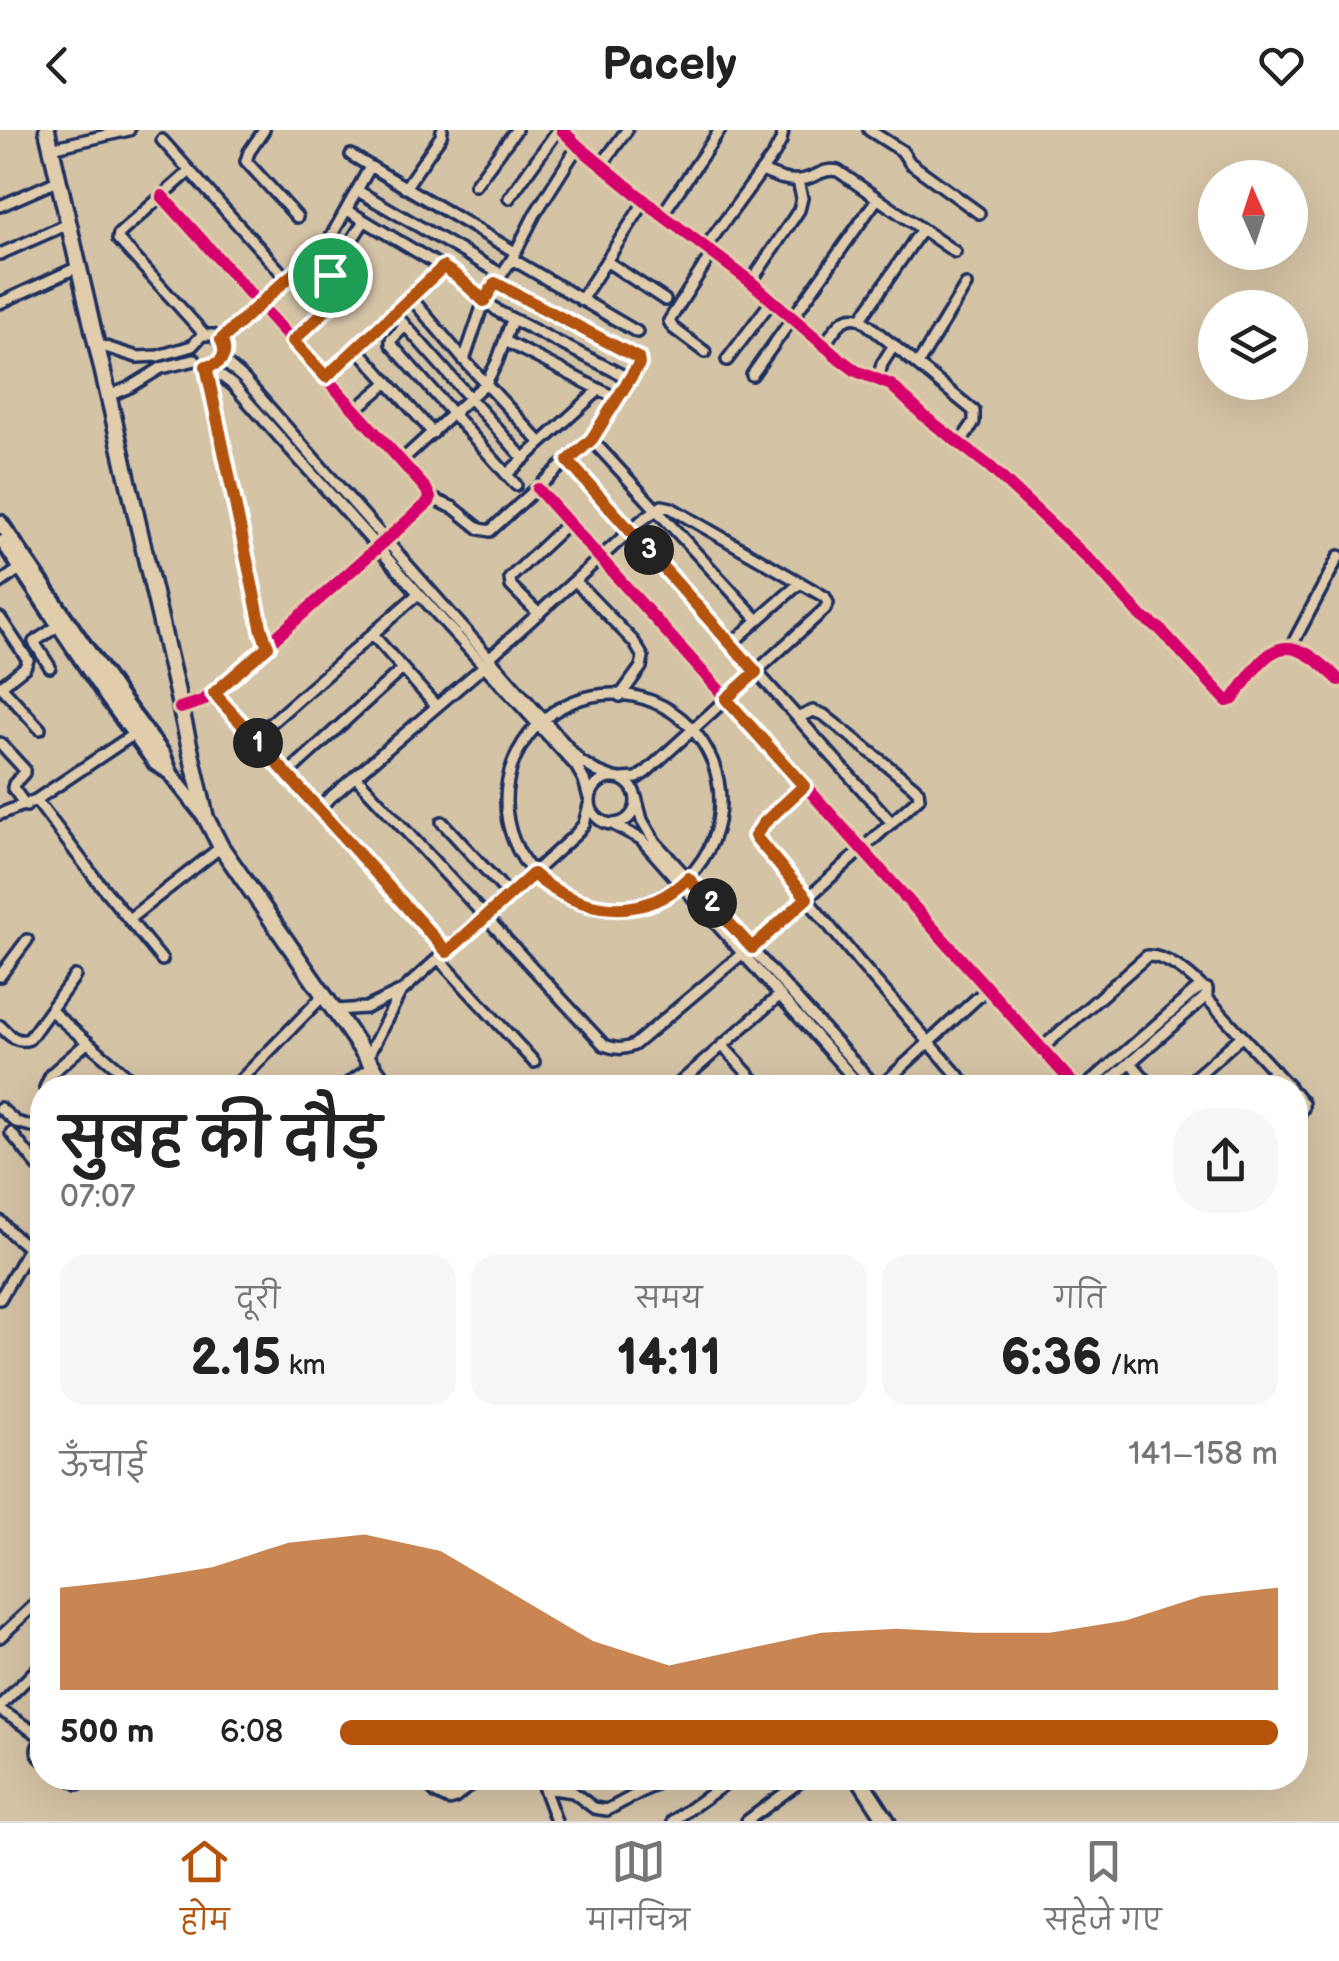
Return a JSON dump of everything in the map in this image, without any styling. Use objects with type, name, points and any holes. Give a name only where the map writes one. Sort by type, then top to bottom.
[{"type":"main road","points":[[47,130],[206,818],[221,846],[379,1075]]},
{"type":"main road","points":[[866,1790],[887,1821]]},
{"type":"street","points":[[51,148],[128,130]]},
{"type":"street","points":[[264,130],[246,161],[296,216]]},
{"type":"street","points":[[406,188],[442,130]]},
{"type":"street","points":[[475,185],[516,130]]},
{"type":"street","points":[[509,198],[560,130],[662,216],[752,282],[824,346],[856,371],[891,385],[960,443],[1038,510],[1228,700],[1233,699],[1262,660],[1275,650],[1290,647],[1310,654],[1339,680]]},
{"type":"street","points":[[602,166],[628,130]]},
{"type":"street","points":[[662,216],[720,130]]},
{"type":"street","points":[[705,352],[669,321],[725,217],[762,171],[783,130]]},
{"type":"street","points":[[869,130],[902,151],[910,163],[978,213]]},
{"type":"street","points":[[162,140],[287,279]]},
{"type":"street","points":[[464,360],[484,301],[578,146]]},
{"type":"street","points":[[350,155],[637,332]]},
{"type":"street","points":[[221,340],[328,242],[370,167]]},
{"type":"street","points":[[762,171],[798,180],[832,169],[954,252]]},
{"type":"street","points":[[190,171],[118,238],[204,334]]},
{"type":"street","points":[[0,206],[58,180]]},
{"type":"street","points":[[752,282],[799,210],[802,198],[798,180]]},
{"type":"street","points":[[162,196],[426,488],[430,498],[454,508],[487,532],[592,439],[639,364],[636,356],[498,279],[358,191]]},
{"type":"street","points":[[752,375],[877,199]]},
{"type":"street","points":[[580,300],[645,201]]},
{"type":"street","points":[[347,210],[457,276],[512,320],[630,379]]},
{"type":"street","points":[[330,275],[364,221]]},
{"type":"street","points":[[0,254],[68,224]]},
{"type":"street","points":[[862,319],[922,229]]},
{"type":"street","points":[[606,260],[666,300]]},
{"type":"street","points":[[293,341],[345,292],[345,284],[308,263]]},
{"type":"street","points":[[326,377],[443,267]]},
{"type":"street","points":[[0,303],[78,268]]},
{"type":"street","points":[[918,364],[966,285]]},
{"type":"street","points":[[412,298],[541,444]]},
{"type":"street","points":[[726,360],[773,300]]},
{"type":"street","points":[[394,314],[524,459]]},
{"type":"street","points":[[824,346],[843,320],[862,319],[974,411],[974,422],[960,443]]},
{"type":"street","points":[[401,461],[486,384],[512,320]]},
{"type":"street","points":[[406,326],[391,344],[516,485]]},
{"type":"street","points":[[96,344],[137,356],[158,356],[192,346],[204,334],[212,334],[221,340],[225,350],[222,360]]},
{"type":"street","points":[[505,341],[618,399]]},
{"type":"street","points":[[878,378],[894,345]]},
{"type":"street","points":[[192,346],[196,360]]},
{"type":"street","points":[[357,348],[433,433]]},
{"type":"street","points":[[137,356],[141,380]]},
{"type":"street","points":[[108,396],[160,368],[196,360],[219,372],[418,594],[487,661]]},
{"type":"street","points":[[207,366],[222,360]]},
{"type":"street","points":[[222,360],[244,379],[387,540],[540,721],[576,766],[595,817],[641,839],[866,1075]]},
{"type":"street","points":[[207,366],[268,646]]},
{"type":"street","points":[[355,410],[388,382]]},
{"type":"street","points":[[507,474],[599,390]]},
{"type":"street","points":[[592,439],[758,620]]},
{"type":"street","points":[[568,461],[892,823]]},
{"type":"street","points":[[538,489],[1068,1075]]},
{"type":"street","points":[[180,708],[214,693],[430,498]]},
{"type":"street","points":[[317,808],[662,506],[800,582],[824,597],[828,604],[646,772],[637,778],[618,778],[594,786],[584,824],[575,835],[402,990],[357,1010],[334,1010]]},
{"type":"street","points":[[0,522],[117,694],[164,754],[171,774]]},
{"type":"street","points":[[538,614],[512,586],[510,578],[568,523]]},
{"type":"street","points":[[0,536],[134,734],[206,818]]},
{"type":"street","points":[[1290,647],[1339,556]]},
{"type":"street","points":[[0,582],[21,568]]},
{"type":"street","points":[[575,581],[644,657],[620,696]]},
{"type":"street","points":[[731,644],[800,582]]},
{"type":"street","points":[[254,738],[418,594]]},
{"type":"street","points":[[1,622],[28,660],[25,667],[0,686],[40,730]]},
{"type":"street","points":[[50,667],[34,642],[59,625]]},
{"type":"street","points":[[372,634],[436,706]]},
{"type":"street","points":[[287,774],[402,668]]},
{"type":"street","points":[[214,693],[534,1062]]},
{"type":"street","points":[[620,696],[659,704],[693,730],[712,760],[720,786],[720,806],[714,840],[685,881],[670,894],[642,904],[602,908],[564,896],[533,874],[515,848],[506,796],[516,755],[540,721],[586,697],[620,696]]},
{"type":"street","points":[[356,776],[597,1040],[615,1049],[625,1049],[634,1046],[748,951],[917,802],[918,791],[819,711],[799,716]]},
{"type":"street","points":[[540,721],[580,761],[618,778],[635,793],[648,831],[685,881]]},
{"type":"street","points":[[0,814],[31,803],[134,734]]},
{"type":"street","points":[[2,749],[24,769],[13,788],[31,803],[162,960]]},
{"type":"street","points":[[575,835],[594,826],[622,823],[634,812],[635,793],[646,772]]},
{"type":"street","points":[[804,786],[755,836],[958,1075]]},
{"type":"street","points":[[442,822],[510,896]]},
{"type":"street","points":[[129,919],[221,846]]},
{"type":"street","points":[[0,976],[27,940]]},
{"type":"street","points":[[748,951],[780,995],[851,1075]]},
{"type":"street","points":[[1042,1048],[1147,956],[1157,956],[1192,978],[1278,1075]]},
{"type":"street","points":[[0,1026],[17,1040],[25,1041],[75,976]]},
{"type":"street","points":[[892,1075],[988,988]]},
{"type":"street","points":[[356,1075],[370,1062],[402,990]]},
{"type":"street","points":[[1116,1075],[1204,992]]},
{"type":"street","points":[[1097,1075],[1204,992]]},
{"type":"street","points":[[245,1075],[324,995]]},
{"type":"street","points":[[689,1075],[780,995]]},
{"type":"street","points":[[370,1006],[385,1021]]},
{"type":"street","points":[[50,1010],[126,1075]]},
{"type":"street","points":[[1198,1075],[1242,1036]]},
{"type":"street","points":[[51,1075],[88,1042]]},
{"type":"street","points":[[722,1045],[748,1075]]},
{"type":"street","points":[[1130,1062],[1142,1075]]},
{"type":"street","points":[[1271,1075],[1275,1072]]},
{"type":"street","points":[[0,1108],[16,1122],[30,1126]]},
{"type":"street","points":[[0,1140],[10,1134],[16,1122]]},
{"type":"street","points":[[10,1134],[30,1157]]},
{"type":"street","points":[[0,1221],[29,1248],[0,1299]]},
{"type":"street","points":[[0,1637],[30,1609]]},
{"type":"street","points":[[30,1677],[0,1708],[30,1729]]},
{"type":"street","points":[[433,1790],[444,1800],[450,1800],[464,1790]]},
{"type":"street","points":[[545,1790],[556,1821]]},
{"type":"street","points":[[566,1790],[594,1808],[607,1810],[644,1790]]},
{"type":"street","points":[[673,1821],[716,1790]]},
{"type":"street","points":[[747,1821],[789,1790]]},
{"type":"cycle path","points":[[562,130],[840,359],[856,371],[891,385],[925,417],[989,466],[1099,569],[1142,617],[1160,629],[1227,701],[1233,699],[1258,665],[1280,649],[1305,653],[1339,680]]},
{"type":"cycle path","points":[[162,196],[430,498],[213,693],[180,708]]},
{"type":"cycle path","points":[[538,489],[1065,1075]]},
{"type":"route","points":[[308,263],[330,275],[345,284],[345,292],[293,341],[326,377],[443,267],[484,301],[495,283],[638,358],[639,364],[592,439],[568,461],[756,672],[726,699],[804,786],[755,836],[807,898],[752,948],[688,878],[670,894],[614,908],[593,907],[564,896],[533,874],[447,952],[214,693],[268,646],[206,366],[222,360],[225,350],[221,340],[308,263]]}]
